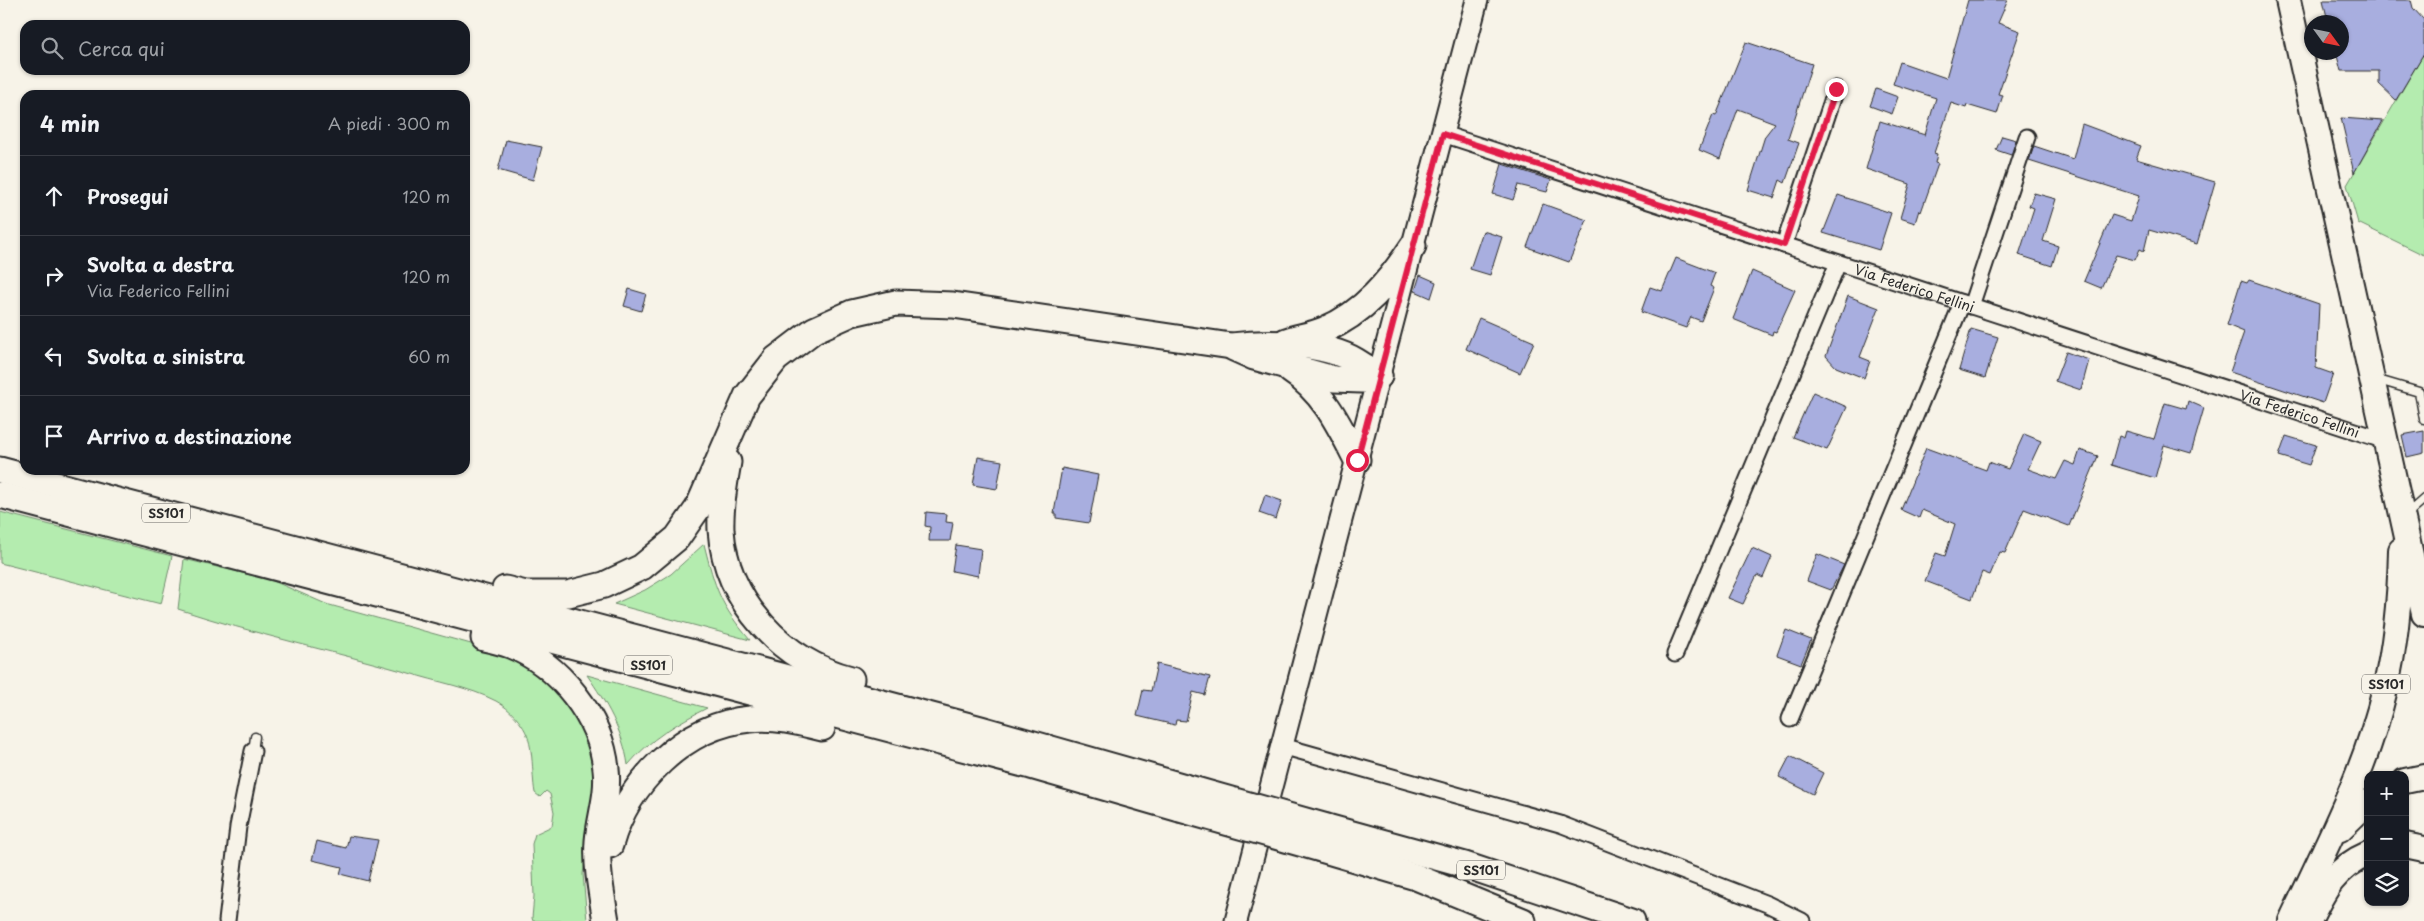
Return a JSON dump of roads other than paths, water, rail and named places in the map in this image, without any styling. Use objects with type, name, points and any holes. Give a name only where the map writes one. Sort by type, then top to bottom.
[{"type":"highway","points":[[445,588],[472,581],[526,594],[568,594],[604,585],[642,567],[676,538],[698,508],[747,396],[776,359],[814,330],[852,313],[896,303],[953,305],[1231,346],[1254,357],[1279,354],[1351,315],[1370,300],[1392,277],[1414,246]]},
{"type":"highway","points":[[1279,354],[1334,379],[1361,380],[1379,376]]},
{"type":"highway","points":[[1279,354],[1326,402],[1357,460]]},
{"type":"highway","points":[[734,427],[722,496],[721,530],[733,579],[751,613],[768,632],[791,652],[816,667],[837,675],[916,695],[981,728]]},
{"type":"highway","name":"SS101","points":[[1,479],[445,588],[981,728],[1182,798],[1324,838],[1465,865],[1632,921]]},
{"type":"highway","name":"SS101","points":[[1,479],[282,569],[1013,762],[1182,798]]},
{"type":"highway","points":[[282,569],[331,596],[511,646],[550,670],[582,705],[599,739],[604,754],[606,788],[598,842],[606,921]]},
{"type":"highway","points":[[601,884],[614,830],[620,815],[648,774],[680,746],[697,736],[733,721],[768,718],[800,722],[932,757],[1013,762]]},
{"type":"highway","name":"SS101","points":[[1324,838],[1523,921]]},
{"type":"main road","points":[[1236,921],[1478,0]]},
{"type":"main road","points":[[2288,0],[2424,614]]},
{"type":"main road","name":"SS101","points":[[2291,921],[2360,772],[2385,690],[2396,632],[2403,518]]},
{"type":"main road","points":[[2409,780],[2424,777]]},
{"type":"main road","points":[[2330,840],[2364,806]]},
{"type":"main road","points":[[2409,846],[2424,849]]},
{"type":"main road","points":[[2309,921],[2321,896],[2337,873],[2364,856]]},
{"type":"street","points":[[1784,245],[1836,89]]},
{"type":"street","name":"Via Federico Fellini","points":[[1443,134],[2386,441]]},
{"type":"street","points":[[1790,719],[1966,304],[2027,137]]},
{"type":"street","points":[[1675,654],[1838,263]]},
{"type":"street","points":[[227,921],[238,827],[254,744]]},
{"type":"street","points":[[1282,746],[1560,824],[1766,904],[1802,921]]},
{"type":"lane","points":[[2372,378],[2419,392],[2424,419]]},
{"type":"lane","points":[[2403,518],[2424,499]]}]
